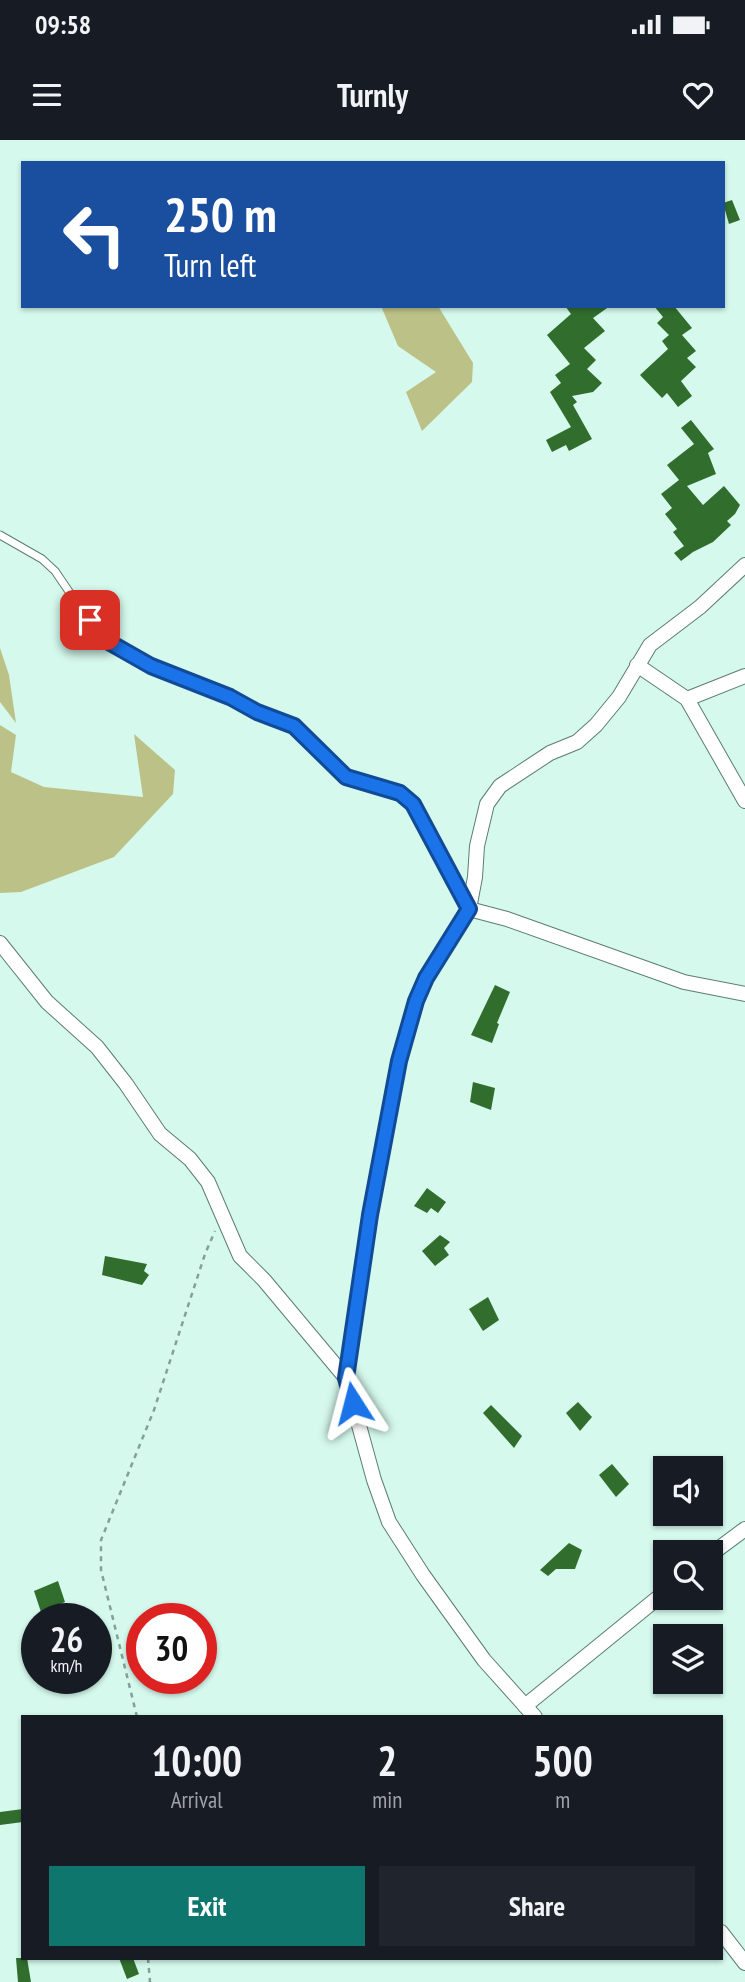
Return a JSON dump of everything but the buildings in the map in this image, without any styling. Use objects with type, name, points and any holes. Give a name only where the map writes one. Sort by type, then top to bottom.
[{"type":"street","points":[[653,1603],[530,1711],[484,1660],[389,1522],[346,1378],[370,1215],[399,1061],[416,1001],[426,978],[469,909],[477,846],[487,804],[500,786],[550,754],[578,742],[619,697],[650,645],[700,607],[745,565]]},
{"type":"street","points":[[637,665],[687,699],[745,801]]},
{"type":"street","points":[[687,699],[745,676]]},
{"type":"street","points":[[469,909],[507,919],[684,982],[745,994]]},
{"type":"street","points":[[0,943],[47,1002],[97,1047],[160,1134],[190,1158],[208,1182],[240,1256],[264,1280],[346,1378]]},
{"type":"street","points":[[723,1545],[745,1529]]},
{"type":"street","points":[[723,1934],[745,1962]]},
{"type":"lane","points":[[0,535],[42,559],[55,570],[107,641],[151,666],[294,726],[346,777],[400,793],[413,804],[469,909]]},
{"type":"path","points":[[137,1715],[101,1570],[101,1540],[154,1410],[205,1255],[222,1216]]},
{"type":"path","points":[[148,1960],[150,1982]]},
{"type":"green space","points":[[382,308],[439,308],[473,363],[472,382],[422,431],[406,392],[436,372],[398,346]]},
{"type":"green space","points":[[0,648],[9,675],[16,723],[0,702]]},
{"type":"green space","points":[[0,725],[16,735],[11,772],[44,787],[143,797],[134,734],[175,770],[173,794],[114,857],[21,892],[0,893]]},
{"type":"route","points":[[90,620],[107,641],[151,666],[294,726],[346,777],[400,793],[413,804],[469,909],[426,978],[416,1001],[399,1061],[370,1215],[346,1378],[353,1403]]}]
